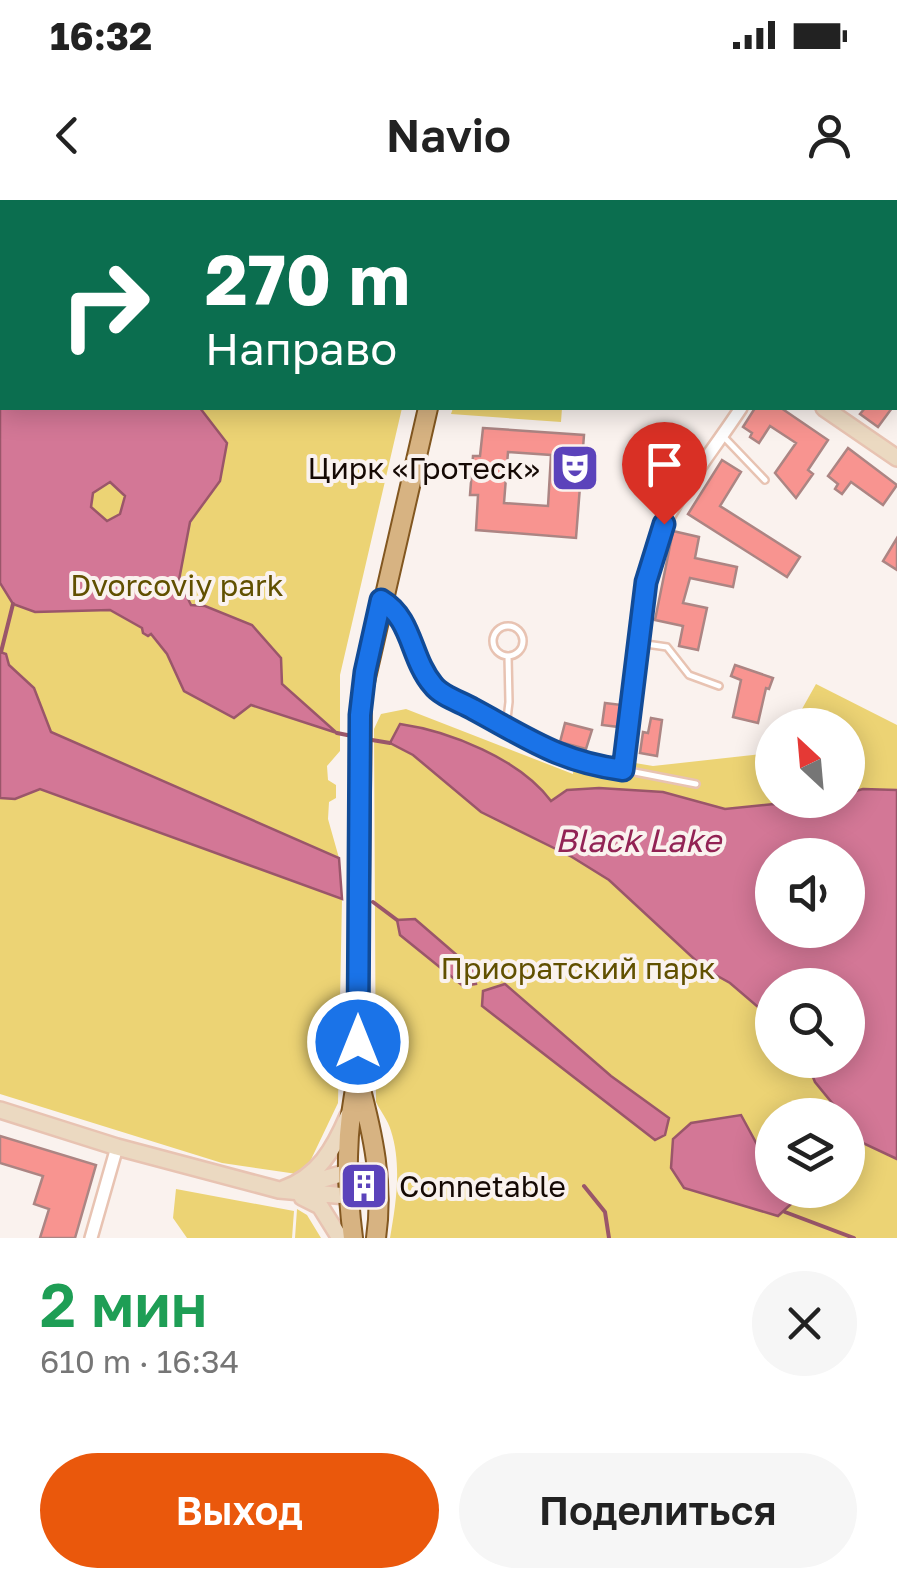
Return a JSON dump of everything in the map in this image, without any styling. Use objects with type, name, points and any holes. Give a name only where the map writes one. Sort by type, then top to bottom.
[{"type":"main road","points":[[376,1238],[379,1172],[358,1076],[362,696],[428,410]]},
{"type":"main road","points":[[827,410],[897,458]]},
{"type":"main road","points":[[279,1190],[312,1175],[338,1139],[358,1076]]},
{"type":"main road","points":[[0,1110],[117,1148],[279,1190],[320,1206],[340,1238]]},
{"type":"main road","points":[[349,1114],[348,1198],[353,1238]]},
{"type":"main road","points":[[279,1190],[348,1172],[379,1172]]},
{"type":"main road","points":[[279,1190],[380,1199]]},
{"type":"street","points":[[630,726],[653,550],[664,524],[740,410]]},
{"type":"street","points":[[91,1238],[117,1148]]},
{"type":"lane","points":[[722,435],[764,480]]},
{"type":"lane","points":[[381,600],[401,618],[434,688],[563,758],[696,784]]},
{"type":"lane","points":[[503,626],[519,630],[523,638],[522,647],[508,656],[499,654],[492,639],[503,626]]},
{"type":"lane","points":[[639,643],[667,647],[688,675],[719,686]]},
{"type":"lane","points":[[506,727],[508,656]]},
{"type":"lane","points":[[623,770],[630,726]]},
{"type":"green space","name":"Dvorcoviy park","points":[[0,410],[402,410],[340,675],[340,751],[327,766],[328,780],[336,785],[328,819],[339,858],[342,899],[338,1103],[306,1170],[297,1174],[222,1163],[0,1094]]},
{"type":"green space","points":[[452,410],[562,410],[561,422],[451,414]]},
{"type":"green space","name":"Приоратский парк","points":[[816,684],[863,708],[803,708]]},
{"type":"green space","name":"Приоратский парк","points":[[406,709],[573,774],[575,753],[653,766],[755,755],[755,818],[865,818],[865,709],[897,725],[897,1238],[390,1238],[396,1198],[396,1157],[390,1127],[376,1102],[374,729],[381,714]]},
{"type":"green space","points":[[176,1189],[294,1211],[292,1238],[187,1238],[173,1218]]},
{"type":"green space","points":[[297,1209],[307,1215],[321,1238],[295,1238]]},
{"type":"water","points":[[0,410],[202,410],[227,443],[220,481],[190,522],[179,580],[191,605],[205,606],[252,625],[281,658],[282,684],[337,733],[251,705],[234,718],[184,691],[167,654],[151,634],[148,636],[142,628],[110,610],[35,612],[13,604],[0,583]],"holes":[[[110,482],[125,496],[120,514],[107,521],[91,507],[93,493]]]},
{"type":"water","points":[[0,652],[34,688],[51,732],[339,858],[342,899],[40,789],[15,799],[0,798]]},
{"type":"water","name":"Black Lake","points":[[400,724],[440,733],[482,749],[521,772],[551,801],[567,790],[663,792],[725,809],[755,806],[755,818],[865,818],[865,789],[897,790],[897,1159],[865,1144],[865,1098],[828,1098],[813,1078],[865,1078],[865,968],[755,968],[755,1004],[730,983],[705,969],[609,880],[481,812],[413,755],[390,743]]},
{"type":"water","points":[[415,919],[474,970],[476,984],[463,986],[400,935],[397,920]]},
{"type":"water","points":[[505,984],[611,1076],[669,1118],[665,1135],[655,1140],[482,1006],[483,991]]},
{"type":"water","points":[[741,1115],[755,1141],[755,1208],[787,1208],[778,1216],[684,1188],[671,1168],[673,1139],[691,1123]]},
{"type":"building","points":[[754,410],[784,410],[828,440],[808,470],[813,474],[796,498],[775,473],[796,443],[770,426],[759,443],[743,427]]},
{"type":"building","points":[[863,410],[891,410],[878,427],[860,414]]},
{"type":"building","points":[[483,428],[584,435],[576,538],[476,530],[478,495],[470,495],[473,456],[480,456]],"holes":[[[508,452],[551,455],[548,506],[504,503]]]},
{"type":"building","points":[[848,448],[897,485],[883,505],[851,482],[842,494],[835,489],[838,484],[828,476]]},
{"type":"building","points":[[722,460],[741,472],[720,506],[800,557],[787,577],[688,514]]},
{"type":"building","points":[[673,531],[699,537],[695,558],[737,567],[733,587],[690,578],[683,603],[707,608],[698,650],[679,646],[683,626],[655,620]]},
{"type":"building","points":[[897,538],[897,570],[883,561]]},
{"type":"building","points":[[735,665],[773,678],[761,708],[755,708],[755,722],[733,717],[741,680],[731,676]]},
{"type":"building","points":[[605,703],[622,705],[619,727],[602,725]]},
{"type":"building","points":[[651,718],[662,720],[657,756],[640,753],[643,732],[648,733]]},
{"type":"building","points":[[565,723],[592,730],[586,749],[560,742]]},
{"type":"building","points":[[0,1136],[96,1165],[75,1238],[40,1238],[49,1209],[34,1204],[43,1176],[0,1163]]},
{"type":"waterway","points":[[1,652],[13,604]]},
{"type":"waterway","points":[[337,733],[357,737]]},
{"type":"waterway","points":[[366,739],[390,743]]},
{"type":"waterway","points":[[373,902],[397,920]]},
{"type":"waterway","points":[[584,1186],[605,1212],[609,1238]]},
{"type":"waterway","points":[[785,1212],[854,1238]]},
{"type":"place","name":"Цирк «Гротеск»","points":[[575,468]]},
{"type":"place","name":"Connetable","points":[[364,1186]]},
{"type":"route","points":[[358,1042],[360,715],[381,600],[401,618],[434,688],[563,758],[623,770],[646,582],[664,524]]}]
